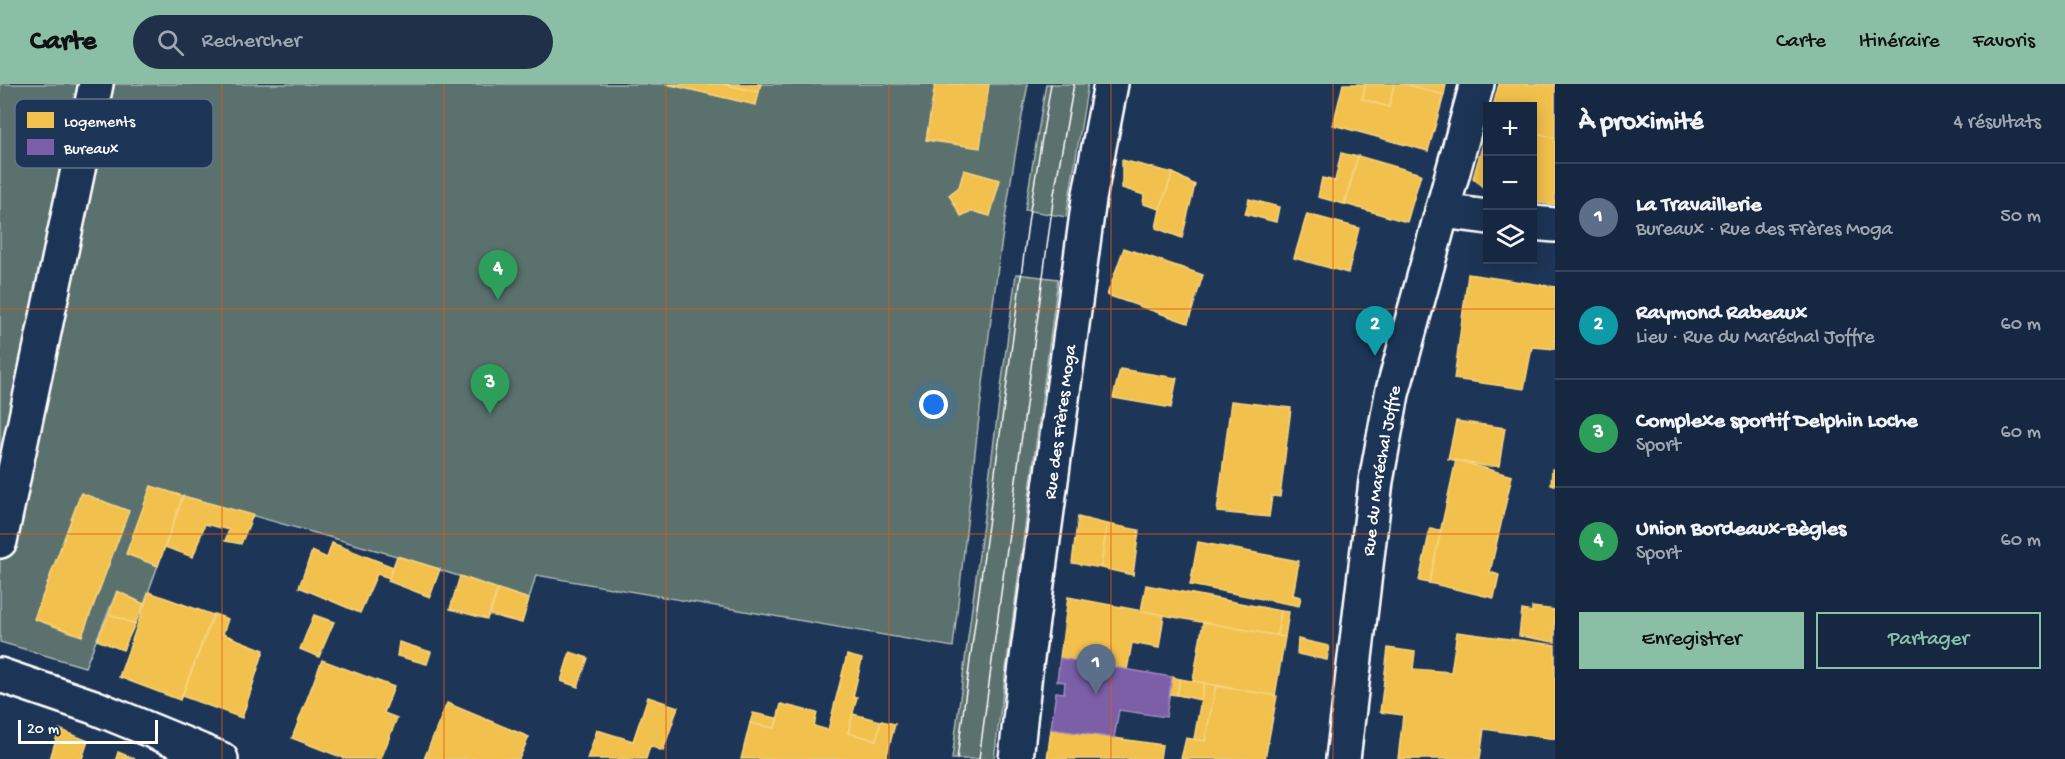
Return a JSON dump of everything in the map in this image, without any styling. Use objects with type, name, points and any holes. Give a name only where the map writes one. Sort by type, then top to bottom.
[{"type":"street","points":[[93,99],[96,84]]},
{"type":"street","name":"Rue des Frères Moga","points":[[1016,759],[1025,673],[1089,199],[1110,84]]},
{"type":"street","name":"Rue du Maréchal Joffre","points":[[1343,759],[1376,481],[1392,394],[1477,84]]},
{"type":"street","points":[[0,541],[78,168]]},
{"type":"street","points":[[1442,211],[1483,216]]},
{"type":"street","points":[[1537,223],[1555,225]]},
{"type":"street","points":[[0,675],[94,707],[221,759]]},
{"type":"green space","points":[[0,84],[1028,84],[994,294],[953,647],[536,575],[529,599],[397,556],[183,496],[144,604],[117,591],[85,667],[0,642]]},
{"type":"green space","points":[[1046,84],[1088,84],[1066,217],[1025,210]]},
{"type":"green space","points":[[1016,274],[1058,279],[994,759],[952,759]]},
{"type":"building: Logements","points":[[666,84],[723,84],[759,92],[756,105]]},
{"type":"building: Logements","points":[[723,84],[761,84],[759,92]]},
{"type":"building: Logements","points":[[935,84],[989,84],[980,148],[926,140]]},
{"type":"building: Logements","points":[[1343,84],[1366,84],[1362,99],[1389,107],[1394,84],[1406,84],[1444,95],[1428,151],[1333,125]]},
{"type":"building: Logements","points":[[1366,84],[1394,84],[1389,107],[1362,99]]},
{"type":"building: Logements","points":[[1406,84],[1446,84],[1444,95]]},
{"type":"building: Logements","points":[[1499,84],[1555,84],[1555,138],[1537,133],[1537,102],[1494,102]]},
{"type":"building: Logements","points":[[1537,133],[1555,138],[1555,205],[1537,203]]},
{"type":"building: Logements","points":[[1483,143],[1483,187],[1473,178]]},
{"type":"building: Logements","points":[[1341,153],[1358,157],[1344,204],[1318,197],[1322,178],[1335,181]]},
{"type":"building: Logements","points":[[1358,156],[1421,174],[1407,222],[1345,204]]},
{"type":"building: Logements","points":[[1122,160],[1173,173],[1160,209],[1143,204],[1144,195],[1122,188]]},
{"type":"building: Logements","points":[[964,170],[1000,180],[990,216],[972,211],[961,216],[949,195],[959,187]]},
{"type":"building: Logements","points":[[1173,173],[1195,185],[1182,238],[1156,228]]},
{"type":"building: Logements","points":[[1249,199],[1279,207],[1276,222],[1245,214]]},
{"type":"building: Logements","points":[[1307,214],[1359,228],[1348,273],[1294,258]]},
{"type":"building: Logements","points":[[1124,248],[1203,275],[1188,323],[1107,295]]},
{"type":"building: Logements","points":[[1468,274],[1555,287],[1555,349],[1532,347],[1524,389],[1454,379]]},
{"type":"building: Logements","points":[[1120,369],[1177,378],[1171,408],[1113,398]]},
{"type":"building: Logements","points":[[1231,401],[1291,408],[1280,497],[1272,496],[1269,517],[1217,512]]},
{"type":"building: Logements","points":[[1456,421],[1505,428],[1499,466],[1485,466],[1448,459]]},
{"type":"building: Logements","points":[[1456,460],[1512,476],[1490,572],[1499,575],[1494,598],[1429,583]]},
{"type":"building: Logements","points":[[1552,469],[1555,470],[1555,485],[1551,485]]},
{"type":"building: Logements","points":[[151,486],[183,496],[158,566],[126,554]]},
{"type":"building: Logements","points":[[81,493],[129,511],[82,636],[34,619]]},
{"type":"building: Logements","points":[[183,496],[253,515],[241,544],[225,541],[229,530],[205,524],[193,557],[165,547]]},
{"type":"building: Logements","points":[[1078,517],[1107,524],[1101,568],[1072,563]]},
{"type":"building: Logements","points":[[1107,524],[1139,530],[1133,575],[1101,568]]},
{"type":"building: Logements","points":[[1430,529],[1441,530],[1429,583],[1419,581]]},
{"type":"building: Logements","points":[[1198,542],[1299,561],[1293,595],[1301,597],[1299,606],[1190,585]]},
{"type":"building: Logements","points":[[332,543],[393,567],[390,578],[377,574],[360,613],[299,587],[312,551],[327,558]]},
{"type":"building: Logements","points":[[397,556],[440,569],[430,597],[388,581]]},
{"type":"building: Logements","points":[[460,576],[498,589],[487,619],[450,609]]},
{"type":"building: Logements","points":[[1146,585],[1281,611],[1277,636],[1141,611]]},
{"type":"building: Logements","points":[[498,589],[529,599],[522,623],[490,615]]},
{"type":"building: Logements","points":[[117,591],[144,604],[135,624],[109,614]]},
{"type":"building: Logements","points":[[149,592],[213,615],[180,700],[119,677]]},
{"type":"building: Logements","points":[[1068,597],[1164,615],[1159,648],[1132,643],[1127,670],[1060,658]]},
{"type":"building: Logements","points":[[1532,607],[1555,610],[1555,642],[1519,636],[1522,610],[1532,612]]},
{"type":"building: Logements","points":[[1281,611],[1289,612],[1285,637],[1277,636]]},
{"type":"building: Logements","points":[[109,614],[135,624],[123,650],[97,640]]},
{"type":"building: Logements","points":[[214,614],[228,619],[223,634],[264,650],[242,718],[182,696]]},
{"type":"building: Logements","points":[[314,615],[334,622],[319,657],[300,649]]},
{"type":"building: Logements","points":[[1203,622],[1285,637],[1275,696],[1193,681]]},
{"type":"building: Logements","points":[[1457,632],[1555,645],[1555,739],[1484,729],[1480,759],[1398,759],[1403,715],[1380,712],[1388,648],[1415,652],[1413,669],[1451,672]]},
{"type":"building: Logements","points":[[1298,639],[1329,646],[1327,660],[1297,654]]},
{"type":"building: Logements","points":[[399,642],[431,652],[427,664],[397,656]]},
{"type":"building: Logements","points":[[570,652],[588,658],[578,687],[561,681]]},
{"type":"building: Logements","points":[[847,655],[862,659],[853,697],[857,697],[848,733],[876,740],[881,721],[895,724],[886,759],[741,759],[750,723],[775,728],[781,704],[817,713],[814,726],[828,730]]},
{"type":"building: Logements","points":[[322,660],[394,687],[384,713],[397,718],[381,759],[346,759],[292,738]]},
{"type":"building: Logements","points":[[1172,677],[1180,679],[1177,695],[1169,694]]},
{"type":"building: Logements","points":[[1180,679],[1204,683],[1201,700],[1177,695]]},
{"type":"building: Logements","points":[[1204,683],[1216,686],[1205,741],[1194,739]]},
{"type":"building: Logements","points":[[1216,686],[1277,696],[1265,759],[1181,759],[1186,738],[1205,741]]},
{"type":"building: Logements","points":[[648,697],[678,707],[663,751],[650,746],[646,759],[587,759],[597,730],[633,741]]},
{"type":"building: Logements","points":[[447,703],[529,737],[519,759],[424,759]]},
{"type":"building: Logements","points":[[753,713],[777,718],[775,728],[750,723]]},
{"type":"building: Logements","points":[[853,714],[881,721],[876,740],[848,733]]},
{"type":"building: Logements","points":[[59,729],[88,741],[82,759],[50,759]]},
{"type":"building: Logements","points":[[1051,729],[1162,745],[1160,759],[1047,759]]},
{"type":"building: Logements","points":[[118,752],[135,759],[116,759]]},
{"type":"building: Bureaux","points":[[1060,658],[1172,677],[1166,717],[1119,710],[1114,738],[1051,729],[1056,692],[1064,693],[1065,682],[1057,681]]},
{"type":"tram line","points":[[957,759],[1029,216],[1051,84]]},
{"type":"tram line","points":[[979,759],[1054,194],[1074,84]]},
{"type":"place","name":"Union Bordeaux-Bègles","points":[[498,300]]},
{"type":"place","name":"Raymond Rabeaux","points":[[1375,356]]},
{"type":"place","name":"Complexe sportif Delphin Loche","points":[[490,414]]},
{"type":"place","name":"La Travaillerie","points":[[1096,694]]}]
